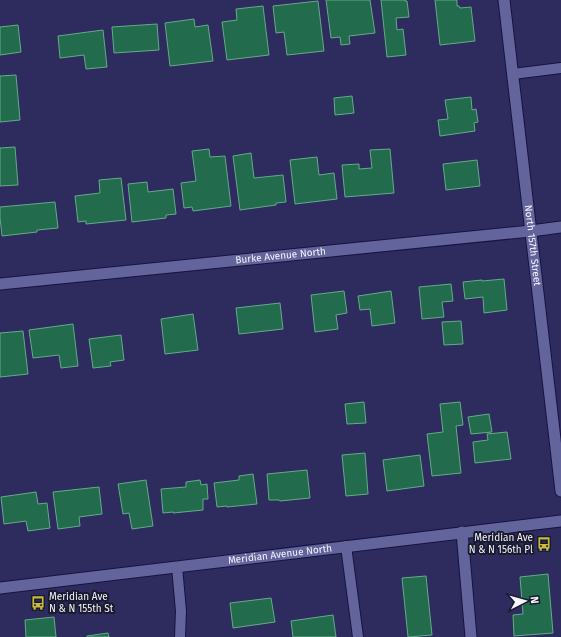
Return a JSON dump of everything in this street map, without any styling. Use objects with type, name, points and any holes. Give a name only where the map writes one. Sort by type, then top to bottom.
[{"type":"street","name":"North 157th Street","points":[[504,0],[561,491]]},
{"type":"street","name":"Burke Avenue North","points":[[0,284],[561,227]]},
{"type":"street","name":"Meridian Avenue North","points":[[0,588],[561,521]]},
{"type":"street","points":[[462,532],[471,637]]},
{"type":"lane","points":[[512,74],[561,68]]},
{"type":"lane","points":[[346,546],[358,637]]},
{"type":"lane","points":[[177,567],[181,611],[180,637]]},
{"type":"building","points":[[326,0],[370,0],[375,33],[349,36],[350,44],[341,45],[340,37],[331,38]]},
{"type":"building","points":[[381,0],[407,1],[409,17],[396,18],[397,30],[403,29],[406,55],[387,57]]},
{"type":"building","points":[[435,0],[457,0],[457,6],[460,8],[471,7],[475,41],[440,45]]},
{"type":"building","points":[[318,1],[324,51],[287,55],[284,32],[276,33],[273,6]]},
{"type":"building","points":[[263,6],[269,55],[227,60],[222,22],[237,20],[236,9]]},
{"type":"building","points":[[194,19],[195,27],[208,25],[213,61],[170,66],[165,23]]},
{"type":"building","points":[[157,24],[159,50],[114,53],[112,27]]},
{"type":"building","points":[[18,25],[21,52],[0,55],[0,27]]},
{"type":"building","points":[[103,30],[107,67],[86,69],[84,55],[60,58],[58,36]]},
{"type":"building","points":[[16,75],[20,120],[0,122],[0,76]]},
{"type":"building","points":[[352,96],[354,113],[335,115],[334,98]]},
{"type":"building","points":[[471,97],[472,110],[476,109],[478,122],[474,123],[475,131],[440,136],[438,120],[448,119],[445,100]]},
{"type":"building","points":[[15,147],[18,185],[0,186],[0,148]]},
{"type":"building","points":[[209,149],[210,157],[225,156],[231,206],[193,211],[192,207],[184,208],[181,183],[196,181],[192,151]]},
{"type":"building","points":[[390,149],[394,193],[345,197],[342,165],[359,164],[359,169],[372,168],[370,150]]},
{"type":"building","points":[[251,153],[254,178],[283,175],[286,202],[276,203],[276,205],[240,210],[233,156]]},
{"type":"building","points":[[317,157],[319,175],[334,173],[337,199],[295,204],[290,160]]},
{"type":"building","points":[[477,160],[480,186],[446,190],[443,164]]},
{"type":"building","points":[[121,178],[126,220],[86,224],[86,221],[78,222],[75,196],[100,193],[99,180]]},
{"type":"building","points":[[147,182],[148,192],[173,189],[176,214],[166,215],[166,218],[132,222],[128,184]]},
{"type":"building","points":[[55,202],[58,228],[2,236],[0,207]]},
{"type":"building","points":[[504,279],[507,310],[484,313],[483,297],[465,299],[463,282]]},
{"type":"building","points":[[451,284],[453,301],[442,302],[444,317],[422,319],[419,287]]},
{"type":"building","points":[[344,291],[347,313],[336,315],[338,329],[315,332],[311,295]]},
{"type":"building","points":[[391,291],[395,323],[372,326],[370,309],[360,310],[358,296]]},
{"type":"building","points":[[280,303],[283,329],[239,334],[236,308]]},
{"type":"building","points":[[193,314],[198,350],[165,354],[161,319]]},
{"type":"building","points":[[461,321],[463,344],[444,345],[442,322]]},
{"type":"building","points":[[73,324],[78,366],[61,368],[59,355],[33,358],[29,330]]},
{"type":"building","points":[[23,331],[28,374],[0,377],[0,333]]},
{"type":"building","points":[[121,335],[124,360],[110,362],[111,366],[93,368],[89,339]]},
{"type":"building","points":[[364,402],[366,423],[347,424],[345,404]]},
{"type":"building","points":[[460,402],[463,425],[456,426],[461,473],[432,476],[427,434],[443,432],[440,404]]},
{"type":"building","points":[[489,414],[492,432],[471,434],[468,417]]},
{"type":"building","points":[[507,432],[511,459],[475,463],[473,442],[488,440],[487,434]]},
{"type":"building","points":[[365,453],[368,494],[346,496],[342,455]]},
{"type":"building","points":[[420,455],[424,486],[387,491],[383,460]]},
{"type":"building","points":[[307,470],[310,498],[280,501],[269,500],[267,474]]},
{"type":"building","points":[[253,474],[257,504],[217,507],[214,483],[239,480],[239,476]]},
{"type":"building","points":[[146,480],[153,526],[132,529],[129,513],[123,514],[118,484]]},
{"type":"building","points":[[200,480],[201,485],[207,484],[208,499],[203,499],[203,510],[163,513],[161,489],[186,487],[186,482]]},
{"type":"building","points":[[99,487],[102,514],[79,517],[80,526],[58,529],[53,492]]},
{"type":"building","points":[[36,492],[38,504],[47,503],[50,528],[28,531],[26,521],[4,524],[1,497]]},
{"type":"building","points":[[548,574],[553,633],[514,636],[513,615],[523,614],[520,577]]},
{"type":"building","points":[[426,576],[432,635],[408,637],[402,578]]},
{"type":"building","points":[[271,598],[275,622],[233,628],[230,603]]},
{"type":"building","points":[[333,615],[336,637],[293,637],[291,621]]},
{"type":"building","points":[[54,617],[56,637],[26,637],[25,620]]},
{"type":"building","points":[[108,633],[109,637],[87,637],[87,636]]},
{"type":"place","name":"Meridian Ave N & N 156th Pl","points":[[544,544]]},
{"type":"place","name":"Meridian Ave N & N 155th St","points":[[38,603]]}]
